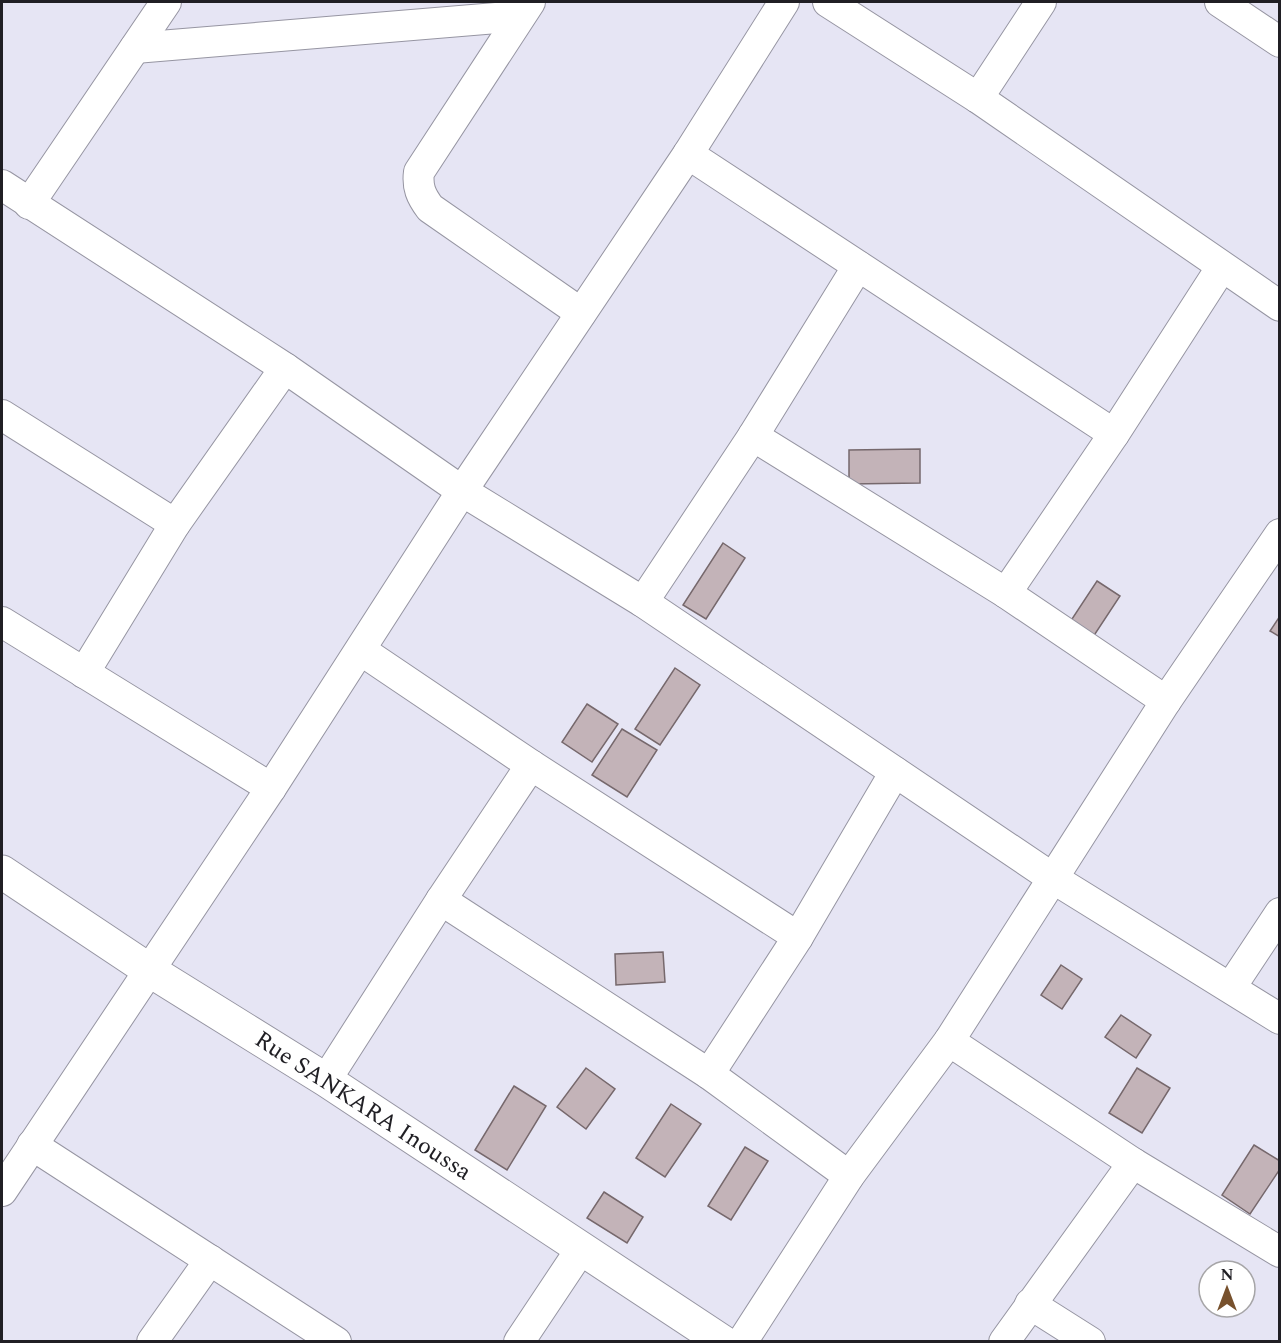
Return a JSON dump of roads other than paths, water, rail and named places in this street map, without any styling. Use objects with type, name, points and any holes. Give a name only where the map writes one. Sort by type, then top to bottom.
[{"type":"street","points":[[29,204],[166,2]]},
{"type":"street","points":[[2,1191],[272,788],[362,651],[462,490],[688,154],[784,2]]},
{"type":"street","points":[[828,2],[978,98],[1221,268],[1280,306]]},
{"type":"street","points":[[978,98],[1041,2]]},
{"type":"street","points":[[1220,2],[1280,42]]},
{"type":"street","points":[[135,48],[525,9]]},
{"type":"street","points":[[525,9],[419,172],[417,183],[422,197],[430,208],[581,313]]},
{"type":"street","points":[[688,154],[1114,434]]},
{"type":"street","points":[[2,185],[285,368],[462,490],[643,602],[1054,879],[1280,1019]]},
{"type":"street","points":[[643,602],[753,436],[858,266]]},
{"type":"street","points":[[1006,593],[1114,434],[1221,268]]},
{"type":"street","points":[[84,673],[175,524],[285,368]]},
{"type":"street","points":[[2,415],[175,524]]},
{"type":"street","points":[[753,436],[1006,593],[1166,701]]},
{"type":"street","points":[[742,1341],[849,1176],[949,1041],[1166,701],[1280,534]]},
{"type":"street","points":[[2,622],[272,788]]},
{"type":"street","points":[[362,651],[531,765],[798,937]]},
{"type":"street","points":[[326,1080],[531,765]]},
{"type":"street","points":[[709,1074],[798,937],[895,772]]},
{"type":"street","name":"Rue SANKARA Inoussa","points":[[2,872],[149,970],[326,1080],[723,1341]]},
{"type":"street","points":[[441,900],[709,1074],[849,1176]]},
{"type":"street","points":[[1231,987],[1280,913]]},
{"type":"street","points":[[949,1041],[1132,1163],[1280,1252]]},
{"type":"street","points":[[32,1145],[336,1341]]},
{"type":"street","points":[[1004,1341],[1132,1163]]},
{"type":"street","points":[[519,1341],[581,1249]]},
{"type":"street","points":[[153,1341],[210,1260]]},
{"type":"street","points":[[1030,1304],[1090,1341]]}]
